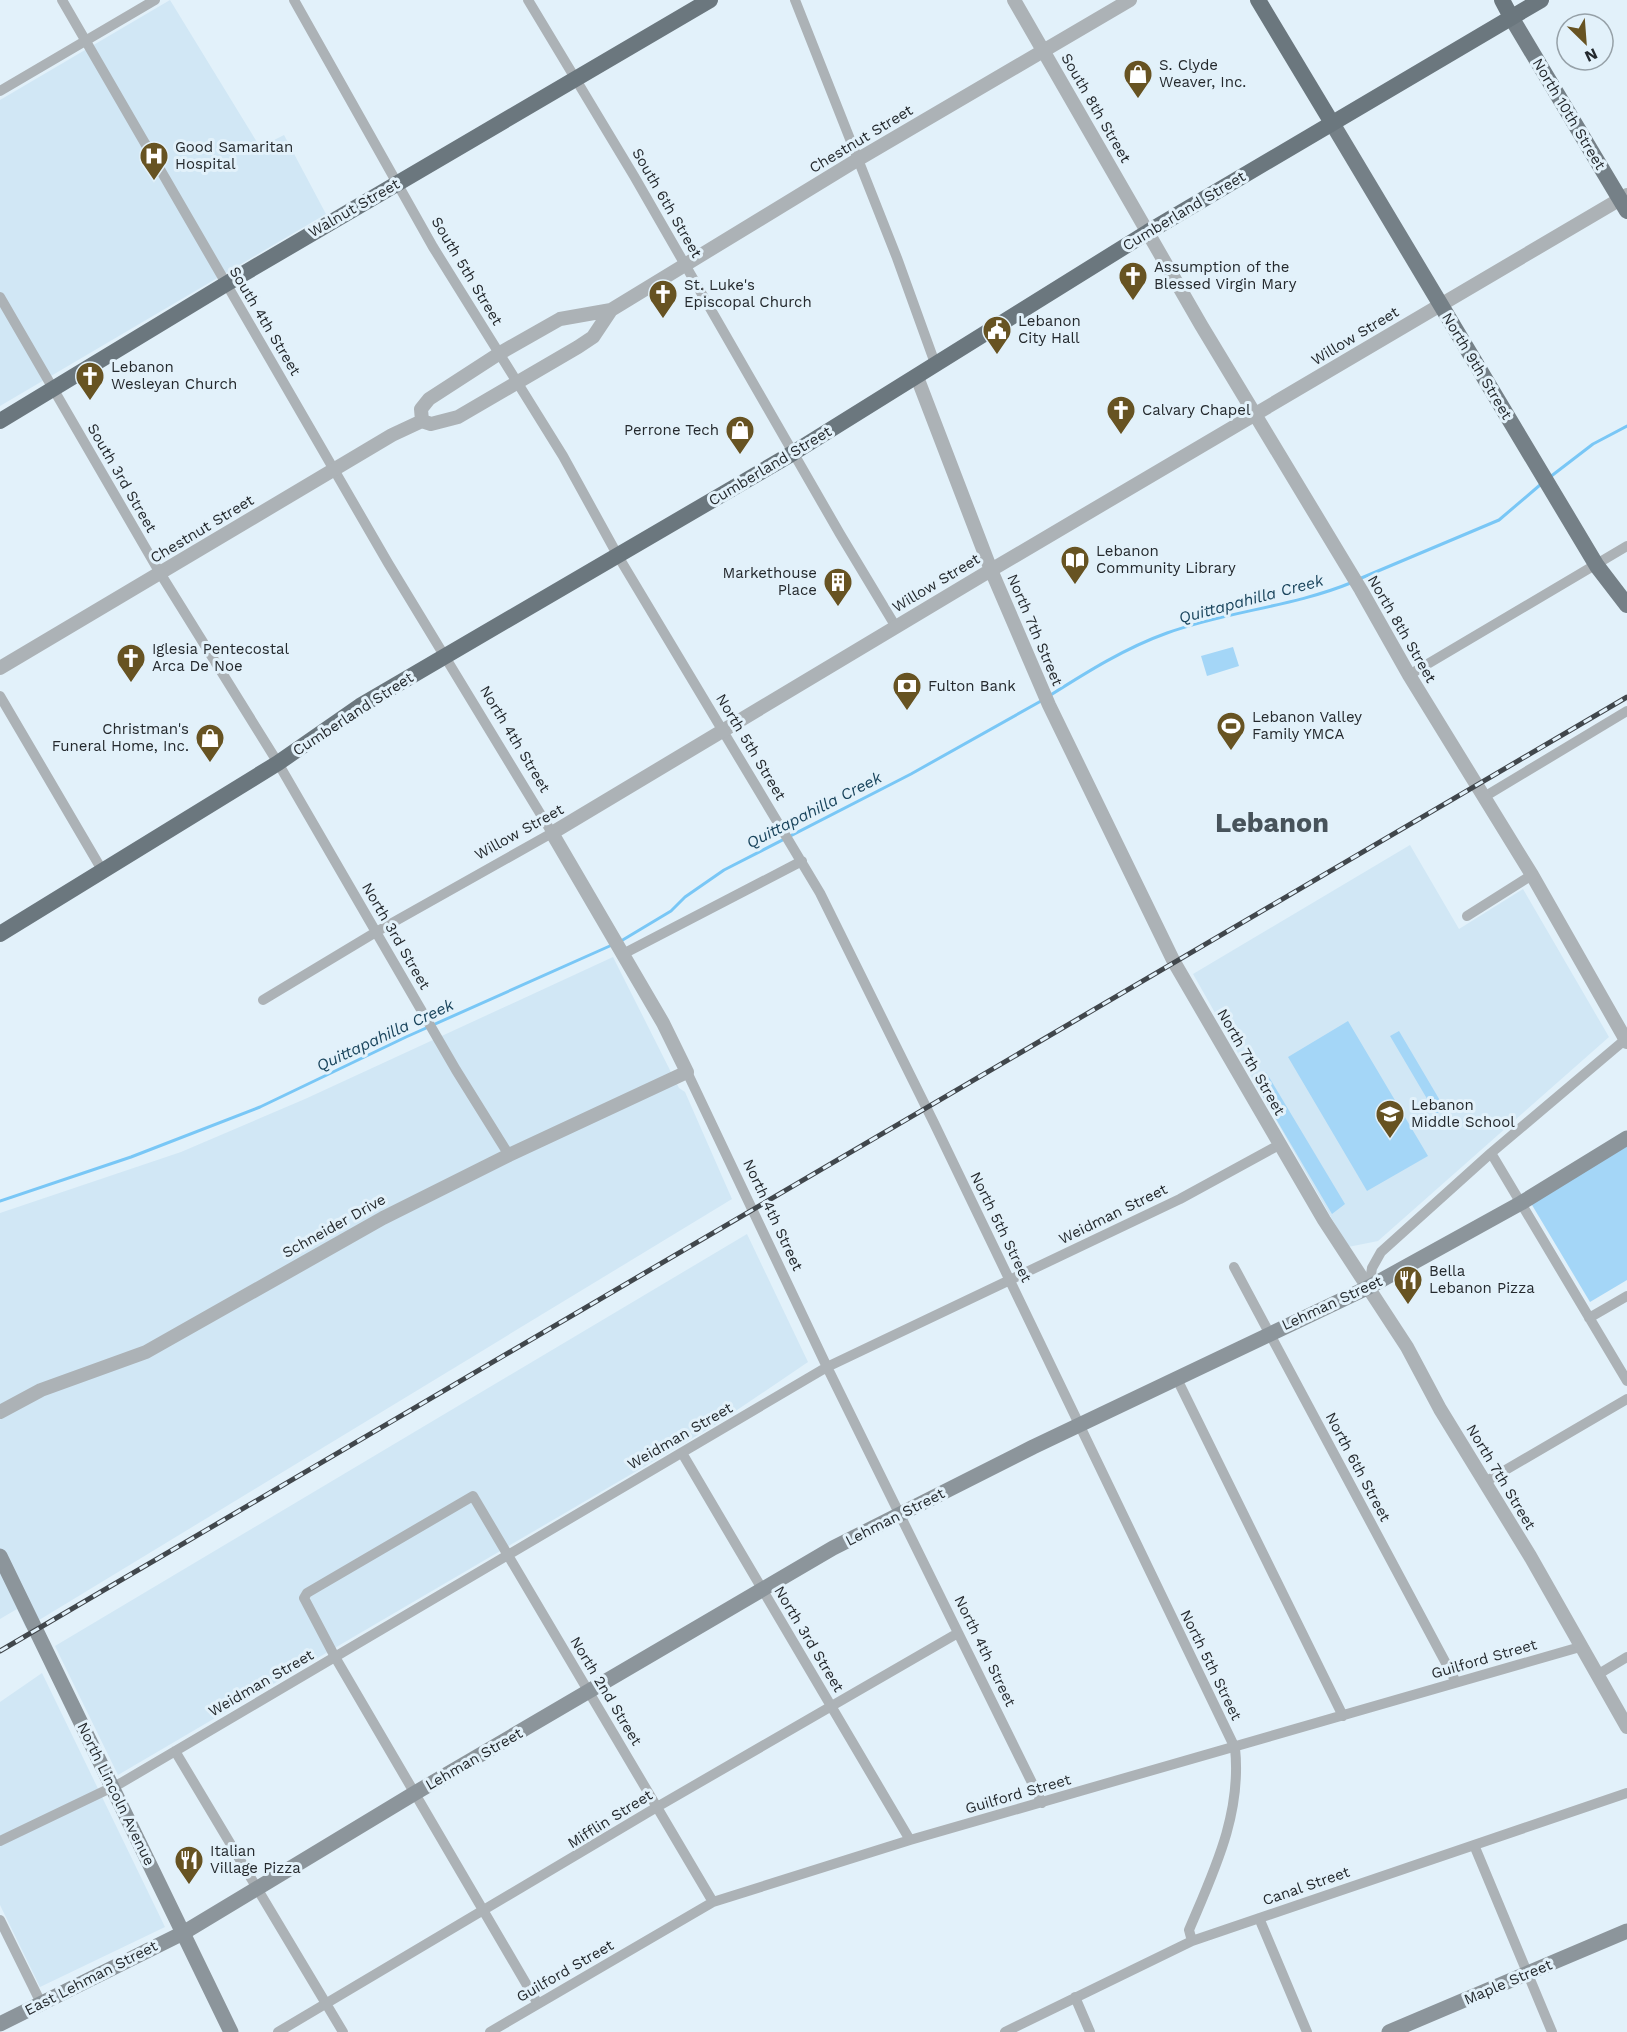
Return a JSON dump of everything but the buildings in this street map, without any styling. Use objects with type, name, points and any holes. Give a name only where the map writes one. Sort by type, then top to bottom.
[{"type":"highway","name":"Walnut Street","points":[[0,421],[225,284],[710,0]]},
{"type":"highway","points":[[1258,0],[1332,123]]},
{"type":"highway","points":[[1502,0],[1512,17]]},
{"type":"highway","name":"Cumberland Street","points":[[0,934],[278,763],[360,706],[536,606],[793,453],[1148,232],[1541,0]]},
{"type":"main road","name":"North 10th Street","points":[[1512,17],[1625,201]]},
{"type":"main road","name":"North 9th Street","points":[[1332,123],[1597,566],[1627,605]]},
{"type":"main road","name":"Lehman Street","points":[[183,1932],[762,1588],[899,1514],[1269,1333],[1369,1287],[1521,1203],[1627,1137]]},
{"type":"main road","name":"North Lincoln Avenue","points":[[0,1556],[231,2032]]},
{"type":"main road","name":"Maple Street","points":[[1389,2032],[1627,1931]]},
{"type":"main road","name":"East Lehman Street","points":[[0,2024],[183,1932]]},
{"type":"street","name":"South 4th Street","points":[[62,0],[225,284],[446,656]]},
{"type":"street","points":[[0,91],[155,0]]},
{"type":"street","name":"South 5th Street","points":[[294,0],[433,247],[563,456],[618,556]]},
{"type":"street","name":"South 6th Street","points":[[528,0],[738,353],[793,453]]},
{"type":"street","points":[[795,0],[897,258],[936,366]]},
{"type":"street","name":"South 8th Street","points":[[1014,0],[1148,232]]},
{"type":"street","name":"Chestnut Street","points":[[422,421],[421,409],[429,399],[500,353],[560,319],[611,310],[857,160],[1130,0]]},
{"type":"street","name":"Willow Street","points":[[263,1000],[376,932],[552,833],[1441,304],[1625,201]]},
{"type":"street","name":"North 8th Street","points":[[1148,232],[1409,675],[1532,875],[1627,1040]]},
{"type":"street","name":"South 3rd Street","points":[[0,297],[160,573],[278,763]]},
{"type":"street","name":"Chestnut Street","points":[[0,668],[392,435],[422,421],[431,424],[458,417],[593,337],[611,310]]},
{"type":"street","name":"North 7th Street","points":[[916,377],[991,570],[1049,705],[1174,962],[1359,1278],[1369,1287],[1530,1556],[1627,1727]]},
{"type":"street","points":[[793,453],[896,627]]},
{"type":"street","points":[[1409,675],[1597,566],[1627,546]]},
{"type":"street","name":"North 5th Street","points":[[618,556],[820,893],[1010,1280],[1235,1748],[1234,1806],[1219,1858],[1189,1930],[1192,1941]]},
{"type":"street","name":"North 4th Street","points":[[446,656],[619,947],[687,1072],[827,1367],[1042,1803]]},
{"type":"street","points":[[0,696],[102,870]]},
{"type":"street","points":[[1484,797],[1627,711]]},
{"type":"street","name":"North 3rd Street","points":[[278,763],[509,1155]]},
{"type":"street","points":[[619,947],[802,861]]},
{"type":"street","points":[[1467,916],[1532,875]]},
{"type":"street","points":[[1369,1287],[1372,1268],[1381,1252],[1491,1153],[1627,1040]]},
{"type":"street","name":"Schneider Drive","points":[[0,1412],[41,1390],[146,1352],[364,1228],[509,1155],[687,1072]]},
{"type":"street","name":"Weidman Street","points":[[0,1841],[113,1786],[827,1367],[1180,1198],[1280,1145]]},
{"type":"street","points":[[1491,1153],[1627,1381]]},
{"type":"street","name":"North 6th Street","points":[[1234,1267],[1456,1682]]},
{"type":"street","points":[[1589,1318],[1627,1296]]},
{"type":"street","points":[[1177,1379],[1343,1716]]},
{"type":"street","points":[[1485,1482],[1627,1399]]},
{"type":"street","name":"North 3rd Street","points":[[681,1453],[910,1840]]},
{"type":"street","name":"North 2nd Street","points":[[335,1657],[304,1598],[307,1593],[473,1496],[713,1902]]},
{"type":"street","name":"Mifflin Street","points":[[278,2032],[657,1807],[958,1633]]},
{"type":"street","name":"Guilford Street","points":[[490,2032],[713,1902],[910,1840],[1235,1748],[1292,1728],[1343,1716],[1580,1647]]},
{"type":"street","points":[[335,1657],[538,2004]]},
{"type":"street","points":[[1597,1675],[1627,1657]]},
{"type":"street","points":[[175,1750],[343,2032]]},
{"type":"street","name":"Canal Street","points":[[1005,2032],[1192,1941],[1627,1793]]},
{"type":"street","points":[[1474,1845],[1552,2032]]},
{"type":"street","points":[[1259,1918],[1307,2032]]},
{"type":"street","points":[[0,1920],[41,2003]]},
{"type":"street","points":[[1075,1997],[1090,2032]]},
{"type":"shaded area","name":"Good Samaritan Hospital","points":[[170,0],[260,147],[284,135],[326,214],[0,406],[0,100]]},
{"type":"shaded area","points":[[1233,647],[1239,666],[1207,676],[1201,656]]},
{"type":"shaded area","name":"Lebanon Middle School","points":[[1410,845],[1459,929],[1523,889],[1609,1037],[1378,1241],[1348,1247],[1193,974]]},
{"type":"shaded area","points":[[613,957],[679,1088],[685,1092],[732,1199],[26,1628],[17,1609],[0,1619],[0,1213],[181,1152],[305,1099]]},
{"type":"shaded area","points":[[1348,1021],[1428,1156],[1367,1191],[1288,1057]]},
{"type":"shaded area","points":[[1399,1031],[1445,1109],[1436,1114],[1390,1036]]},
{"type":"shaded area","points":[[1266,1072],[1345,1204],[1332,1214],[1253,1080]]},
{"type":"shaded area","points":[[1627,1141],[1627,1280],[1590,1302],[1529,1200]]},
{"type":"shaded area","points":[[747,1234],[808,1362],[715,1425],[118,1775],[55,1646]]},
{"type":"shaded area","points":[[42,1673],[165,1927],[40,1987],[0,1905],[0,1702]]},
{"type":"waterway","name":"Quittapahilla Creek","points":[[1550,477],[1593,444],[1627,426]]},
{"type":"waterway","name":"Quittapahilla Creek","points":[[1359,579],[1499,520],[1540,485]]},
{"type":"waterway","name":"Quittapahilla Creek","points":[[1049,696],[1092,669],[1151,639],[1213,619],[1307,597],[1353,582]]},
{"type":"waterway","name":"Quittapahilla Creek","points":[[621,941],[671,911],[685,897],[724,870],[911,774],[1041,701]]},
{"type":"waterway","name":"Quittapahilla Creek","points":[[0,1201],[131,1157],[260,1107],[406,1037],[612,945]]},
{"type":"railway","points":[[0,1651],[1627,697]]},
{"type":"place","name":"S. Clyde Weaver, Inc.","points":[[1138,100]]},
{"type":"place","name":"Good Samaritan Hospital","points":[[154,182]]},
{"type":"place","name":"Assumption of the Blessed Virgin Mary","points":[[1133,302]]},
{"type":"place","name":"St. Luke's Episcopal Church","points":[[663,320]]},
{"type":"place","name":"Lebanon City Hall","points":[[997,356]]},
{"type":"place","name":"Lebanon Wesleyan Church","points":[[90,402]]},
{"type":"place","name":"Calvary Chapel","points":[[1121,436]]},
{"type":"place","name":"Perrone Tech","points":[[740,456]]},
{"type":"place","name":"Lebanon Community Library","points":[[1075,586]]},
{"type":"place","name":"Markethouse Place","points":[[838,608]]},
{"type":"place","name":"Iglesia Pentecostal Arca De Noe","points":[[131,684]]},
{"type":"place","name":"Fulton Bank","points":[[907,712]]},
{"type":"place","name":"Lebanon Valley Family YMCA","points":[[1231,752]]},
{"type":"place","name":"Christman's Funeral Home, Inc.","points":[[210,764]]},
{"type":"place","name":"Lebanon Middle School","points":[[1390,1140]]},
{"type":"place","name":"Bella Lebanon Pizza","points":[[1408,1306]]},
{"type":"place","name":"Italian Village Pizza","points":[[189,1886]]},
{"type":"district","name":"Lebanon","points":[[1272,823]]}]
